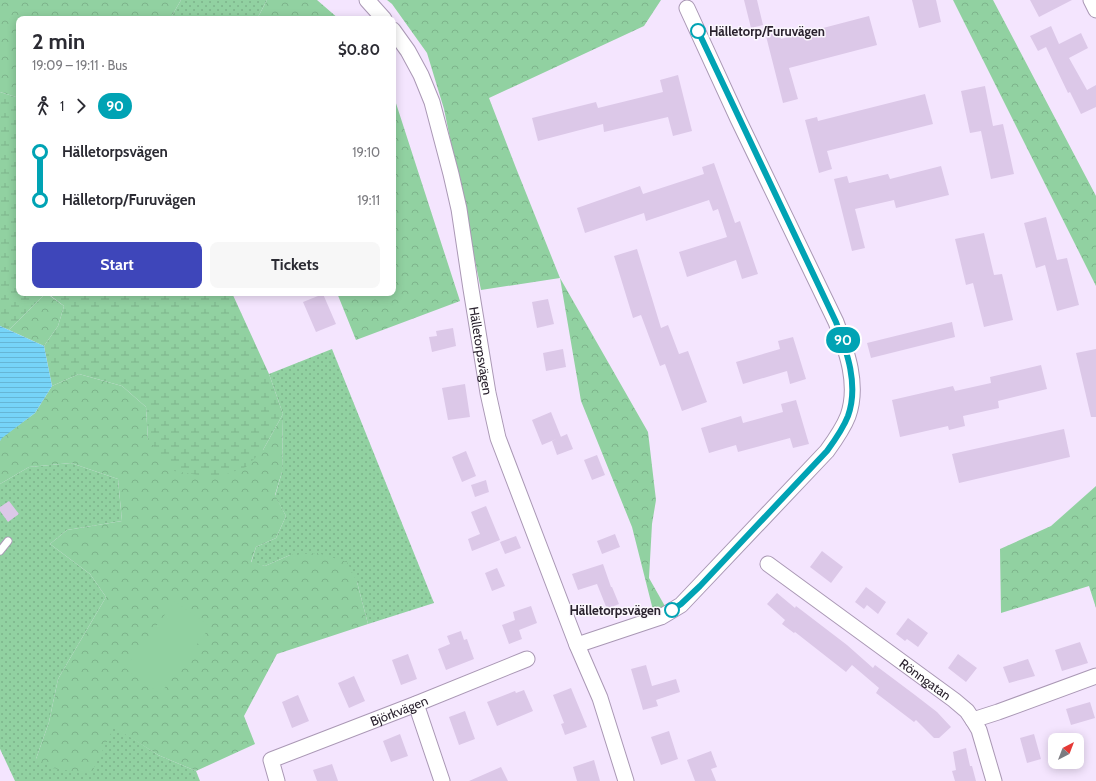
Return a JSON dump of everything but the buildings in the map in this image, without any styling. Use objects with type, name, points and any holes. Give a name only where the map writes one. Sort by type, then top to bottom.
[{"type":"street","points":[[367,0],[381,16]]},
{"type":"street","points":[[1091,0],[1096,10]]},
{"type":"street","points":[[577,645],[661,617],[681,604],[827,451],[839,434],[848,416],[852,397],[852,374],[847,353],[836,322],[738,119],[687,8]]},
{"type":"street","name":"Hälletorpsvägen","points":[[396,34],[408,51],[421,75],[432,102],[459,208],[488,393],[498,438],[577,645],[600,698],[626,781]]},
{"type":"street","name":"Rönngatan","points":[[768,564],[967,711],[979,730],[994,781]]},
{"type":"street","name":"Björkvägen","points":[[277,781],[271,760],[527,659]]},
{"type":"street","points":[[973,720],[1013,707],[1096,676]]},
{"type":"street","points":[[416,704],[442,781]]},
{"type":"lane","points":[[0,551],[8,541]]},
{"type":"green space","points":[[0,0],[181,0],[172,16],[16,16],[16,97],[0,92]]},
{"type":"green space","points":[[181,0],[267,0],[259,16],[172,16]]},
{"type":"green space","points":[[267,0],[317,0],[336,16],[259,16]]},
{"type":"green space","points":[[387,0],[661,0],[644,26],[489,98],[560,278],[481,290],[444,109],[427,53],[392,4]]},
{"type":"green space","points":[[953,0],[993,0],[1096,196],[1096,286]]},
{"type":"green space","points":[[0,92],[16,97],[16,296],[43,296],[9,330],[0,326]]},
{"type":"green space","points":[[396,103],[460,301],[356,340],[338,296],[396,296]]},
{"type":"green space","points":[[560,278],[648,432],[656,500],[652,524],[649,578],[666,608],[653,610],[632,527],[581,401]]},
{"type":"green space","points":[[43,296],[50,296],[64,306],[58,326],[44,346],[9,330]]},
{"type":"green space","points":[[51,296],[233,296],[269,374],[283,414],[263,450],[246,467],[216,478],[174,471],[148,440],[146,407],[122,386],[79,374],[52,386],[44,346],[58,326],[64,306]]},
{"type":"green space","points":[[332,349],[434,603],[368,624],[357,582],[290,555],[265,566],[251,563],[256,547],[276,538],[286,516],[275,496],[282,472],[283,414],[269,374]]},
{"type":"green space","points":[[79,374],[122,386],[146,407],[148,440],[263,450],[283,414],[282,472],[275,495],[286,516],[276,538],[256,547],[251,562],[265,566],[290,555],[317,553],[347,562],[357,582],[368,624],[277,654],[244,716],[255,744],[196,771],[158,755],[114,727],[91,774],[52,768],[36,759],[49,722],[58,679],[106,597],[90,574],[50,544],[67,530],[122,521],[118,479],[71,463],[29,467],[0,484],[0,441],[1,438],[35,413],[52,386]]},
{"type":"green space","points":[[71,463],[118,479],[122,521],[67,530],[50,544],[90,574],[106,597],[58,679],[49,722],[36,759],[114,726],[158,755],[196,771],[200,781],[15,781],[0,749],[0,484],[29,467]]},
{"type":"green space","points":[[1096,486],[1096,608],[1089,586],[1001,613],[1000,549],[1051,526]]},
{"type":"green space","points":[[175,601],[210,627],[160,694],[125,668]]},
{"type":"water","points":[[0,326],[44,346],[52,386],[35,413],[0,441]]},
{"type":"bus line","name":"90","points":[[672,610],[681,604],[700,586],[827,451],[839,434],[848,416],[852,397],[852,374],[847,353],[836,322],[738,119],[698,31]]},
{"type":"place","name":"Hälletorp/Furuvägen","points":[[698,31]]},
{"type":"place","name":"Hälletorpsvägen","points":[[672,610]]}]
